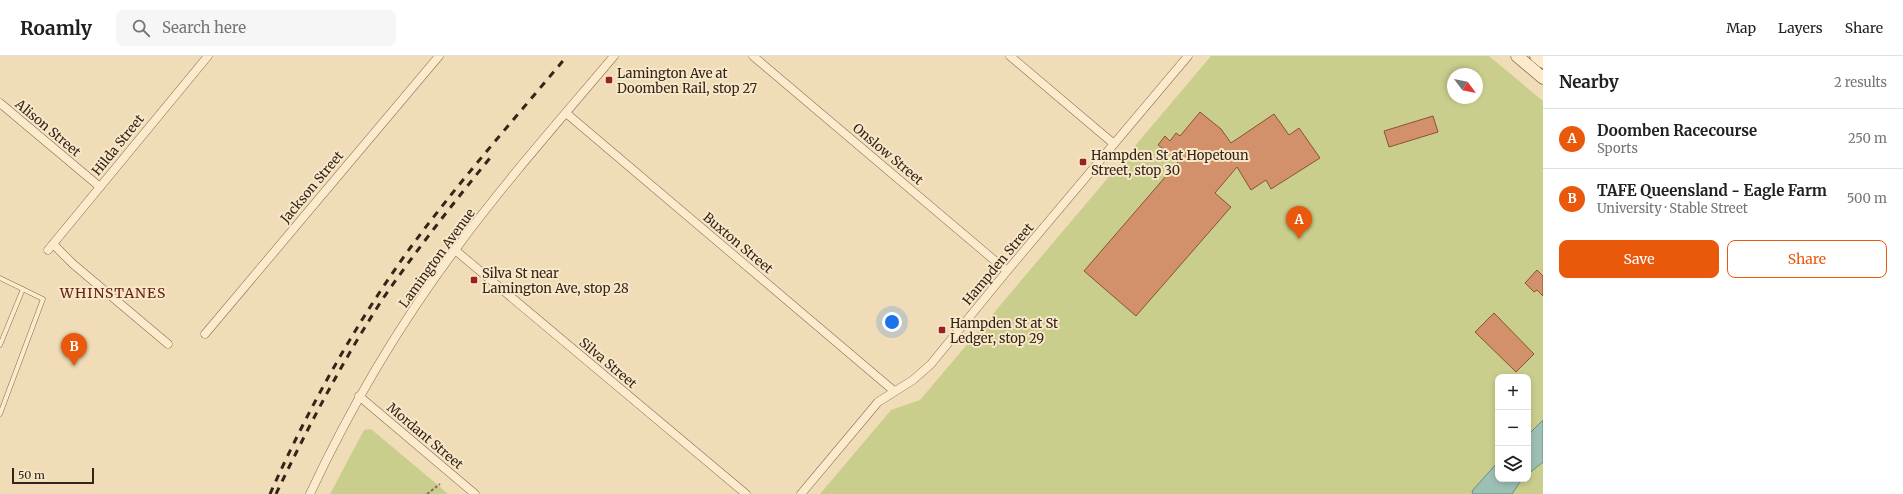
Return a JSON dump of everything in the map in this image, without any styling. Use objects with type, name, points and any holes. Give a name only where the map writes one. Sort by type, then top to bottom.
[{"type":"main road","points":[[1517,56],[1543,78]]},
{"type":"main road","points":[[1536,56],[1543,62]]},
{"type":"street","name":"Hilda Street","points":[[168,344],[73,264],[50,247],[208,56]]},
{"type":"street","name":"Jackson Street","points":[[205,334],[439,56]]},
{"type":"street","name":"Lamington Avenue","points":[[310,494],[359,396],[389,346],[455,250],[614,56]]},
{"type":"street","name":"Onslow Street","points":[[753,56],[1007,270]]},
{"type":"street","points":[[1010,56],[1114,144]]},
{"type":"street","name":"Hampden Street","points":[[801,494],[878,402],[913,380],[931,364],[1007,270],[1188,56]]},
{"type":"street","name":"Alison Street","points":[[0,103],[100,186]]},
{"type":"street","name":"Buxton Street","points":[[566,113],[894,391]]},
{"type":"street","name":"Silva Street","points":[[455,250],[746,494]]},
{"type":"street","name":"Mordant Street","points":[[359,396],[475,494]]},
{"type":"lane","points":[[0,278],[43,299],[0,414]]},
{"type":"lane","points":[[0,345],[23,289]]},
{"type":"path","points":[[428,494],[440,484]]},
{"type":"green space","points":[[1211,56],[1489,56],[1543,101],[1543,494],[820,494],[891,410],[920,400]]},
{"type":"green space","points":[[371,429],[448,494],[330,494],[364,430]]},
{"type":"water","points":[[1543,420],[1543,462],[1531,472],[1531,446],[1531,432]]},
{"type":"water","points":[[1495,465],[1495,482],[1520,482],[1512,494],[1473,494],[1472,491]]},
{"type":"building","points":[[1200,112],[1221,129],[1231,143],[1274,114],[1289,135],[1299,128],[1320,158],[1271,189],[1266,180],[1251,190],[1237,167],[1215,193],[1231,207],[1136,316],[1084,271],[1179,161],[1158,145],[1165,136],[1170,141],[1176,133],[1180,136]]},
{"type":"building","points":[[1433,116],[1438,132],[1389,147],[1384,131]]},
{"type":"building","points":[[1537,270],[1543,276],[1543,296],[1537,290],[1534,292],[1525,283]]},
{"type":"building","points":[[1494,313],[1534,354],[1516,372],[1475,332]]},
{"type":"railway","points":[[270,494],[315,402],[349,342],[386,283],[424,229],[484,154],[567,56]]},
{"type":"railway","points":[[276,494],[326,395],[382,300],[436,225],[494,153]]},
{"type":"place","name":"Lamington Ave at Doomben Rail, stop 27","points":[[609,80]]},
{"type":"place","name":"Hampden St at Hopetoun Street, stop 30","points":[[1083,162]]},
{"type":"place","name":"Doomben Racecourse","points":[[1299,239]]},
{"type":"place","name":"Silva St near Lamington Ave, stop 28","points":[[474,280]]},
{"type":"place","name":"Hampden St at St Ledger, stop 29","points":[[942,330]]},
{"type":"place","name":"TAFE Queensland - Eagle Farm","points":[[74,366]]},
{"type":"district","name":"WHINSTANES","points":[[113,293]]}]
